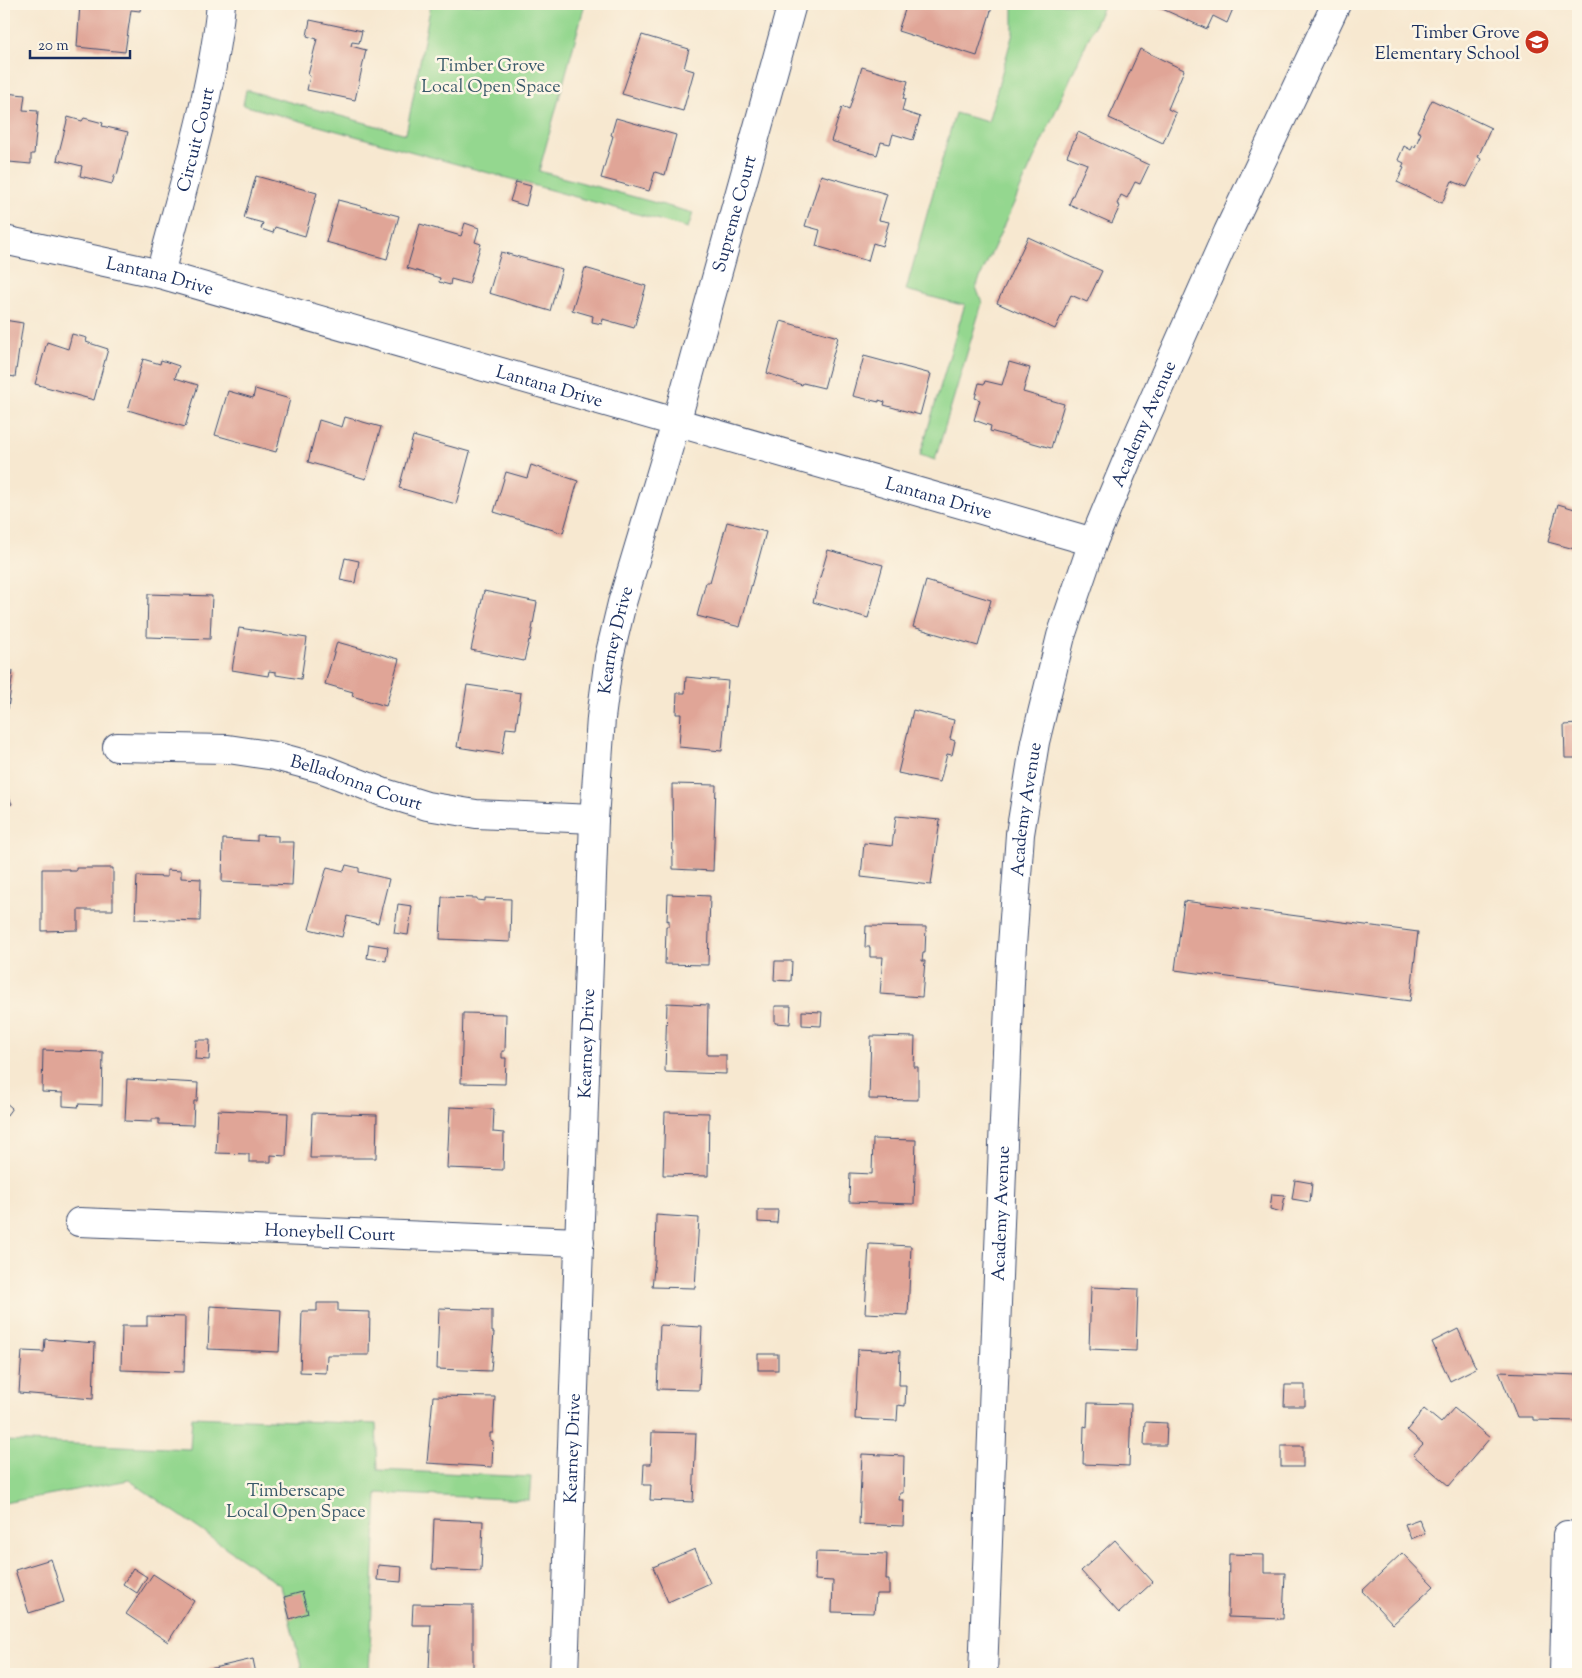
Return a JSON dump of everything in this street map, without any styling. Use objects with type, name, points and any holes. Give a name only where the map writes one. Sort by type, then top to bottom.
[{"type":"street","name":"Circuit Court","points":[[160,274],[208,90],[218,34],[221,4]]},
{"type":"street","name":"Supreme Court","points":[[676,423],[792,4]]},
{"type":"street","name":"Academy Avenue","points":[[983,1674],[1011,960],[1020,834],[1035,742],[1061,636],[1092,542],[1228,232],[1336,4]]},
{"type":"street","name":"Lantana Drive","points":[[4,240],[160,274],[1092,542]]},
{"type":"street","name":"Kearney Drive","points":[[564,1674],[594,819],[601,718],[609,657],[622,603],[676,423]]},
{"type":"street","name":"Belladonna Court","points":[[117,747],[228,749],[275,756],[323,769],[382,792],[427,806],[476,814],[594,819]]},
{"type":"street","name":"Honeybell Court","points":[[79,1222],[580,1242]]},
{"type":"street","points":[[1564,1674],[1567,1535]]},
{"type":"street","points":[[564,1674],[571,1674]]},
{"type":"green space","name":"Timber Grove Local Open Space","points":[[431,4],[585,4],[539,171],[693,213],[688,228],[243,105],[246,90],[406,134]]},
{"type":"green space","points":[[1013,4],[1104,4],[976,287],[982,303],[935,460],[920,455],[965,304],[958,304],[906,290],[955,113],[988,122],[1013,33]]},
{"type":"green space","name":"Timberscape Local Open Space","points":[[192,1417],[376,1424],[378,1470],[531,1477],[529,1500],[377,1493],[369,1674],[303,1674],[281,1586],[129,1480],[4,1503],[4,1441],[190,1449]]},
{"type":"building","points":[[80,4],[141,4],[140,11],[131,10],[125,52],[77,47]]},
{"type":"building","points":[[907,4],[993,4],[977,56],[898,31]]},
{"type":"building","points":[[1159,4],[1235,4],[1227,23],[1213,16],[1207,29],[1158,7]]},
{"type":"building","points":[[310,20],[362,31],[359,43],[352,42],[351,46],[366,50],[355,100],[307,90],[310,76],[308,75],[317,39],[307,36]]},
{"type":"building","points":[[642,35],[689,49],[684,68],[694,71],[683,111],[622,94]]},
{"type":"building","points":[[1140,49],[1184,70],[1168,109],[1176,113],[1163,143],[1109,118]]},
{"type":"building","points":[[862,67],[908,81],[902,111],[920,117],[913,140],[893,134],[890,144],[881,142],[877,155],[831,141],[842,107],[849,110]]},
{"type":"building","points":[[5,93],[25,95],[23,110],[38,111],[34,154],[31,154],[31,164],[9,162],[9,165],[4,165]]},
{"type":"building","points":[[1432,100],[1491,128],[1478,157],[1481,159],[1467,187],[1452,181],[1442,203],[1397,182],[1404,168],[1402,167],[1404,163],[1398,160],[1404,146],[1411,150],[1413,146],[1415,147],[1421,133],[1417,131]]},
{"type":"building","points":[[68,117],[82,121],[84,118],[103,123],[102,126],[128,132],[117,175],[115,174],[112,184],[80,176],[82,166],[57,160]]},
{"type":"building","points":[[616,118],[676,135],[665,175],[655,172],[649,191],[601,178]]},
{"type":"building","points":[[1078,132],[1149,165],[1140,184],[1135,182],[1127,198],[1121,195],[1117,204],[1120,206],[1112,223],[1069,204],[1087,164],[1067,156]]},
{"type":"building","points":[[821,175],[887,194],[879,220],[889,222],[882,246],[873,243],[868,261],[816,246],[820,230],[805,226]]},
{"type":"building","points":[[256,176],[317,193],[305,236],[275,227],[273,233],[261,229],[263,223],[244,218]]},
{"type":"building","points":[[516,182],[531,186],[526,206],[510,201]]},
{"type":"building","points":[[338,200],[399,216],[387,259],[326,242]]},
{"type":"building","points":[[465,223],[479,228],[475,242],[481,244],[469,284],[451,279],[450,285],[439,282],[440,278],[407,268],[420,224],[461,236]]},
{"type":"building","points":[[1028,237],[1102,271],[1087,302],[1071,295],[1055,329],[997,303]]},
{"type":"building","points":[[501,252],[562,269],[550,311],[489,293]]},
{"type":"building","points":[[585,268],[646,286],[634,328],[603,319],[602,324],[592,322],[593,316],[572,310]]},
{"type":"building","points":[[4,320],[23,323],[15,377],[4,375]]},
{"type":"building","points":[[781,321],[838,337],[824,388],[803,383],[802,385],[767,373]]},
{"type":"building","points":[[72,334],[87,338],[86,342],[108,349],[94,400],[35,384],[47,342],[68,349]]},
{"type":"building","points":[[864,356],[931,374],[920,415],[884,405],[885,402],[879,400],[879,402],[853,396]]},
{"type":"building","points":[[143,359],[160,364],[161,360],[179,366],[175,378],[198,385],[185,427],[128,410]]},
{"type":"building","points":[[1009,362],[1030,368],[1023,392],[1064,404],[1051,448],[990,431],[991,426],[974,420],[980,400],[975,398],[979,383],[984,384],[985,381],[1002,385]]},
{"type":"building","points":[[255,389],[290,399],[276,452],[215,435],[228,391],[253,398]]},
{"type":"building","points":[[345,417],[381,427],[366,479],[308,462],[319,420],[342,427]]},
{"type":"building","points":[[413,436],[470,452],[456,504],[399,488]]},
{"type":"building","points":[[531,465],[578,481],[563,533],[494,512],[506,472],[527,478]]},
{"type":"building","points":[[1558,504],[1578,510],[1578,550],[1548,542]]},
{"type":"building","points":[[727,522],[766,532],[740,627],[697,616],[706,582],[710,582]]},
{"type":"building","points":[[828,550],[883,565],[868,618],[813,602]]},
{"type":"building","points":[[345,558],[359,561],[355,583],[340,580]]},
{"type":"building","points":[[926,581],[991,600],[978,646],[913,627]]},
{"type":"building","points":[[484,591],[537,602],[530,641],[524,661],[471,650]]},
{"type":"building","points":[[148,594],[212,596],[210,639],[147,637]]},
{"type":"building","points":[[239,628],[307,638],[301,679],[276,675],[276,672],[269,671],[268,676],[232,670]]},
{"type":"building","points":[[337,642],[399,659],[386,706],[352,696],[353,692],[325,684]]},
{"type":"building","points":[[4,669],[13,671],[8,709],[4,708]]},
{"type":"building","points":[[686,677],[728,681],[722,751],[679,747],[681,714],[676,714],[677,693],[685,693]]},
{"type":"building","points":[[467,685],[521,693],[516,729],[506,728],[502,754],[457,747]]},
{"type":"building","points":[[913,710],[954,720],[950,739],[955,741],[952,755],[947,754],[940,782],[898,773]]},
{"type":"building","points":[[1578,724],[1578,758],[1565,758],[1564,725]]},
{"type":"building","points":[[672,784],[716,785],[713,871],[673,869]]},
{"type":"building","points":[[4,786],[12,804],[4,808]]},
{"type":"building","points":[[896,816],[940,820],[931,885],[861,877],[864,843],[892,846]]},
{"type":"building","points":[[257,835],[278,836],[278,842],[294,842],[292,885],[222,882],[223,839],[257,841]]},
{"type":"building","points":[[346,865],[359,868],[359,872],[389,879],[378,923],[347,916],[342,937],[309,929],[327,867],[344,871]]},
{"type":"building","points":[[76,868],[113,868],[113,910],[78,910],[78,930],[42,931],[42,869],[69,869],[69,871],[76,871]]},
{"type":"building","points":[[167,870],[181,871],[181,878],[201,879],[200,921],[135,919],[137,876],[167,877]]},
{"type":"building","points":[[668,894],[710,896],[708,965],[665,964],[666,926],[669,926],[669,920],[667,921]]},
{"type":"building","points":[[442,897],[477,898],[477,900],[485,901],[485,898],[511,899],[510,942],[440,939]]},
{"type":"building","points":[[1184,901],[1418,932],[1410,1001],[1175,970]]},
{"type":"building","points":[[398,904],[412,906],[408,935],[394,933]]},
{"type":"building","points":[[866,926],[926,927],[925,953],[923,953],[922,961],[925,961],[922,997],[880,994],[883,957],[870,957],[870,947],[865,947]]},
{"type":"building","points":[[369,944],[388,947],[386,961],[367,958]]},
{"type":"building","points":[[775,961],[792,961],[791,981],[774,980]]},
{"type":"building","points":[[667,1003],[708,1005],[707,1055],[726,1055],[726,1074],[665,1072]]},
{"type":"building","points":[[775,1006],[791,1006],[790,1024],[775,1023]]},
{"type":"building","points":[[802,1011],[822,1012],[821,1026],[802,1025]]},
{"type":"building","points":[[463,1013],[506,1014],[505,1051],[502,1051],[502,1058],[506,1058],[505,1084],[461,1083]]},
{"type":"building","points":[[871,1036],[915,1037],[914,1067],[918,1067],[918,1100],[869,1099]]},
{"type":"building","points":[[196,1040],[210,1040],[209,1060],[195,1059]]},
{"type":"building","points":[[43,1050],[103,1052],[102,1105],[79,1104],[78,1107],[63,1106],[63,1093],[42,1092]]},
{"type":"building","points":[[127,1079],[198,1083],[197,1101],[194,1101],[193,1125],[159,1124],[159,1119],[152,1119],[152,1122],[125,1121]]},
{"type":"building","points":[[4,1101],[12,1108],[4,1119]]},
{"type":"building","points":[[450,1107],[494,1109],[493,1132],[504,1133],[503,1170],[447,1168]]},
{"type":"building","points":[[218,1110],[288,1113],[286,1156],[271,1155],[271,1162],[249,1162],[249,1154],[216,1153]]},
{"type":"building","points":[[665,1112],[709,1113],[708,1176],[663,1175]]},
{"type":"building","points":[[312,1113],[377,1115],[376,1158],[310,1158]]},
{"type":"building","points":[[873,1139],[916,1140],[914,1204],[849,1202],[850,1173],[872,1174]]},
{"type":"building","points":[[1295,1180],[1312,1183],[1310,1202],[1292,1199]]},
{"type":"building","points":[[1272,1194],[1285,1195],[1282,1212],[1270,1209]]},
{"type":"building","points":[[758,1210],[778,1210],[777,1223],[758,1222]]},
{"type":"building","points":[[656,1215],[699,1218],[695,1288],[652,1287]]},
{"type":"building","points":[[869,1244],[911,1246],[908,1315],[865,1313]]},
{"type":"building","points":[[1091,1287],[1138,1289],[1136,1351],[1089,1349]]},
{"type":"building","points":[[317,1303],[338,1303],[338,1311],[370,1312],[369,1355],[327,1355],[326,1373],[300,1372],[302,1311],[317,1311]]},
{"type":"building","points":[[210,1306],[281,1310],[279,1352],[208,1349]]},
{"type":"building","points":[[439,1308],[492,1310],[492,1332],[494,1332],[491,1371],[437,1369]]},
{"type":"building","points":[[147,1316],[185,1317],[184,1372],[121,1370],[122,1326],[147,1326]]},
{"type":"building","points":[[660,1325],[702,1327],[699,1390],[657,1389]]},
{"type":"building","points":[[1458,1329],[1476,1368],[1450,1381],[1432,1342]]},
{"type":"building","points":[[45,1339],[95,1343],[93,1399],[19,1393],[22,1351],[44,1352]]},
{"type":"building","points":[[858,1349],[900,1351],[899,1385],[906,1385],[905,1406],[898,1405],[897,1421],[855,1419]]},
{"type":"building","points":[[758,1354],[778,1354],[778,1370],[758,1370]]},
{"type":"building","points":[[1499,1372],[1578,1375],[1578,1421],[1533,1420],[1533,1417],[1517,1417]]},
{"type":"building","points":[[1285,1385],[1305,1385],[1305,1406],[1284,1406]]},
{"type":"building","points":[[433,1396],[495,1397],[493,1433],[490,1433],[490,1440],[493,1441],[492,1467],[427,1463]]},
{"type":"building","points":[[1088,1403],[1131,1404],[1129,1466],[1083,1464],[1084,1426],[1087,1427]]},
{"type":"building","points":[[1454,1408],[1490,1438],[1449,1486],[1413,1455],[1423,1444],[1407,1430],[1424,1409],[1441,1423]]},
{"type":"building","points":[[1145,1422],[1167,1423],[1166,1445],[1144,1445]]},
{"type":"building","points":[[652,1432],[696,1433],[693,1502],[650,1500],[651,1485],[643,1485],[644,1464],[651,1464]]},
{"type":"building","points":[[1281,1446],[1303,1446],[1303,1467],[1281,1467]]},
{"type":"building","points":[[862,1454],[904,1456],[903,1493],[900,1493],[899,1500],[904,1500],[903,1526],[859,1524]]},
{"type":"building","points":[[434,1519],[483,1521],[481,1571],[432,1569]]},
{"type":"building","points":[[1419,1519],[1425,1533],[1411,1539],[1405,1524]]},
{"type":"building","points":[[1115,1540],[1153,1582],[1119,1613],[1081,1571]]},
{"type":"building","points":[[695,1549],[710,1583],[668,1602],[653,1567]]},
{"type":"building","points":[[816,1552],[887,1554],[886,1579],[889,1579],[889,1594],[876,1594],[874,1613],[832,1612],[833,1581],[815,1580]]},
{"type":"building","points":[[1402,1553],[1434,1586],[1393,1624],[1362,1591]]},
{"type":"building","points":[[1229,1554],[1264,1555],[1264,1573],[1285,1573],[1283,1619],[1228,1617]]},
{"type":"building","points":[[51,1559],[64,1602],[29,1613],[15,1570]]},
{"type":"building","points":[[378,1565],[402,1567],[401,1582],[377,1580]]},
{"type":"building","points":[[133,1568],[147,1577],[137,1593],[123,1584]]},
{"type":"building","points":[[153,1574],[194,1601],[168,1642],[126,1614]]},
{"type":"building","points":[[302,1592],[308,1613],[290,1619],[284,1597]]},
{"type":"building","points":[[413,1604],[473,1605],[473,1671],[429,1669],[431,1625],[412,1625]]},
{"type":"building","points":[[253,1659],[256,1674],[196,1674],[196,1672]]},
{"type":"place","name":"Timber Grove Elementary School","points":[[1537,42]]}]
